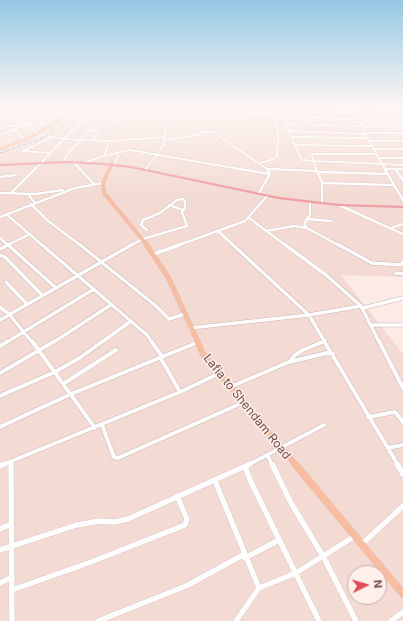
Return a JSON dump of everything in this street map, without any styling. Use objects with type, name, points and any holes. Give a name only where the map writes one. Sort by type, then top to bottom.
[{"type":"highway","points":[[0,165],[64,161],[87,162],[146,169],[268,196],[322,202],[403,206]]},
{"type":"highway","points":[[42,162],[74,162],[113,165],[268,196],[310,202],[339,205],[403,206]]},
{"type":"main road","points":[[0,149],[32,137]]},
{"type":"main road","points":[[104,183],[113,165]]},
{"type":"main road","name":"Lafia to Shendam Road","points":[[104,183],[104,193],[108,199],[143,239],[168,277],[196,343],[218,374],[403,594]]},
{"type":"street","points":[[22,137],[26,140]]},
{"type":"street","points":[[47,137],[110,141],[165,137],[158,154],[146,169]]},
{"type":"street","points":[[64,161],[67,154],[83,137]]},
{"type":"street","points":[[92,140],[95,137]]},
{"type":"street","points":[[165,140],[185,137]]},
{"type":"street","points":[[221,137],[260,163],[270,174]]},
{"type":"street","points":[[260,163],[274,159],[277,156],[278,137]]},
{"type":"street","points":[[403,141],[292,137],[303,161],[403,165]]},
{"type":"street","points":[[367,137],[401,194],[403,200]]},
{"type":"street","points":[[50,153],[30,153],[23,150],[51,138]]},
{"type":"street","points":[[11,193],[64,139]]},
{"type":"street","points":[[104,156],[110,141]]},
{"type":"street","points":[[296,145],[372,146]]},
{"type":"street","points":[[373,149],[403,149]]},
{"type":"street","points":[[87,162],[116,152],[129,150],[270,174]]},
{"type":"street","points":[[113,165],[118,156],[116,152]]},
{"type":"street","points":[[322,202],[322,183],[313,162],[313,153],[376,154]]},
{"type":"street","points":[[379,158],[403,158]]},
{"type":"street","points":[[74,162],[94,184]]},
{"type":"street","points":[[267,169],[388,174]]},
{"type":"street","points":[[385,169],[403,169]]},
{"type":"street","points":[[395,169],[403,180]]},
{"type":"street","points":[[259,193],[270,174]]},
{"type":"street","points":[[0,177],[16,175]]},
{"type":"street","points":[[0,193],[49,193],[104,183]]},
{"type":"street","points":[[322,183],[394,184]]},
{"type":"street","points":[[0,217],[75,188]]},
{"type":"street","points":[[28,194],[35,203]]},
{"type":"street","points":[[154,254],[249,218],[268,196]]},
{"type":"street","points":[[0,320],[42,294],[143,239],[187,226],[182,212],[185,208],[183,199],[169,205],[160,213],[141,222],[141,225],[147,230]]},
{"type":"street","points":[[266,231],[304,224],[308,220],[310,202]]},
{"type":"street","points":[[31,204],[46,220],[101,261],[156,306],[169,319],[185,314]]},
{"type":"street","points":[[169,205],[183,210]]},
{"type":"street","points":[[339,205],[403,234]]},
{"type":"street","points":[[6,214],[147,335],[161,356],[180,392]]},
{"type":"street","points":[[249,218],[326,275],[362,307],[403,388]]},
{"type":"street","points":[[308,220],[332,221]]},
{"type":"street","points":[[304,224],[307,228]]},
{"type":"street","points":[[391,228],[403,224]]},
{"type":"street","points":[[299,226],[307,228],[372,262],[401,265],[403,262]]},
{"type":"street","points":[[218,231],[309,315],[403,474]]},
{"type":"street","points":[[0,249],[30,234]]},
{"type":"street","points":[[0,238],[55,287]]},
{"type":"street","points":[[0,255],[4,257],[42,294]]},
{"type":"street","points":[[396,273],[403,274]]},
{"type":"street","points":[[6,282],[27,304]]},
{"type":"street","points":[[0,346],[94,289]]},
{"type":"street","points":[[190,328],[309,315],[362,307],[403,298]]},
{"type":"street","points":[[0,373],[40,351],[112,304]]},
{"type":"street","points":[[0,307],[9,314],[40,351],[95,428]]},
{"type":"street","points":[[0,396],[54,372],[81,357],[131,321]]},
{"type":"street","points":[[371,325],[403,325]]},
{"type":"street","points":[[289,362],[295,355],[303,350],[324,341]]},
{"type":"street","points":[[0,427],[71,394],[196,343]]},
{"type":"street","points":[[63,384],[116,350]]},
{"type":"street","points":[[228,387],[289,362],[327,353],[333,354]]},
{"type":"street","points":[[0,466],[95,428],[180,392],[218,374]]},
{"type":"street","points":[[102,425],[114,457],[118,458],[242,403]]},
{"type":"street","points":[[368,417],[395,412],[403,422]]},
{"type":"street","points":[[0,550],[11,545],[77,525],[100,521],[115,522],[128,519],[268,456],[324,425]]},
{"type":"street","points":[[388,448],[398,448],[403,445]]},
{"type":"street","points":[[268,456],[291,503],[323,556],[356,621]]},
{"type":"street","points":[[10,461],[12,621]]},
{"type":"street","points":[[245,466],[250,480],[319,621]]},
{"type":"street","points":[[215,481],[244,556],[259,588]]},
{"type":"street","points":[[12,590],[91,562],[186,525],[188,521],[177,496]]},
{"type":"street","points":[[362,544],[403,506]]},
{"type":"street","points":[[0,529],[11,524]]},
{"type":"street","points":[[236,621],[259,588],[296,573],[355,536]]},
{"type":"street","points":[[98,621],[186,586],[279,540]]},
{"type":"street","points":[[0,583],[12,578]]},
{"type":"street","points":[[391,621],[403,612]]},
{"type":"shaded area","points":[[0,137],[403,137],[403,277],[341,275],[403,354],[403,621],[0,621]]},
{"type":"railway","points":[[0,153],[44,137]]}]
